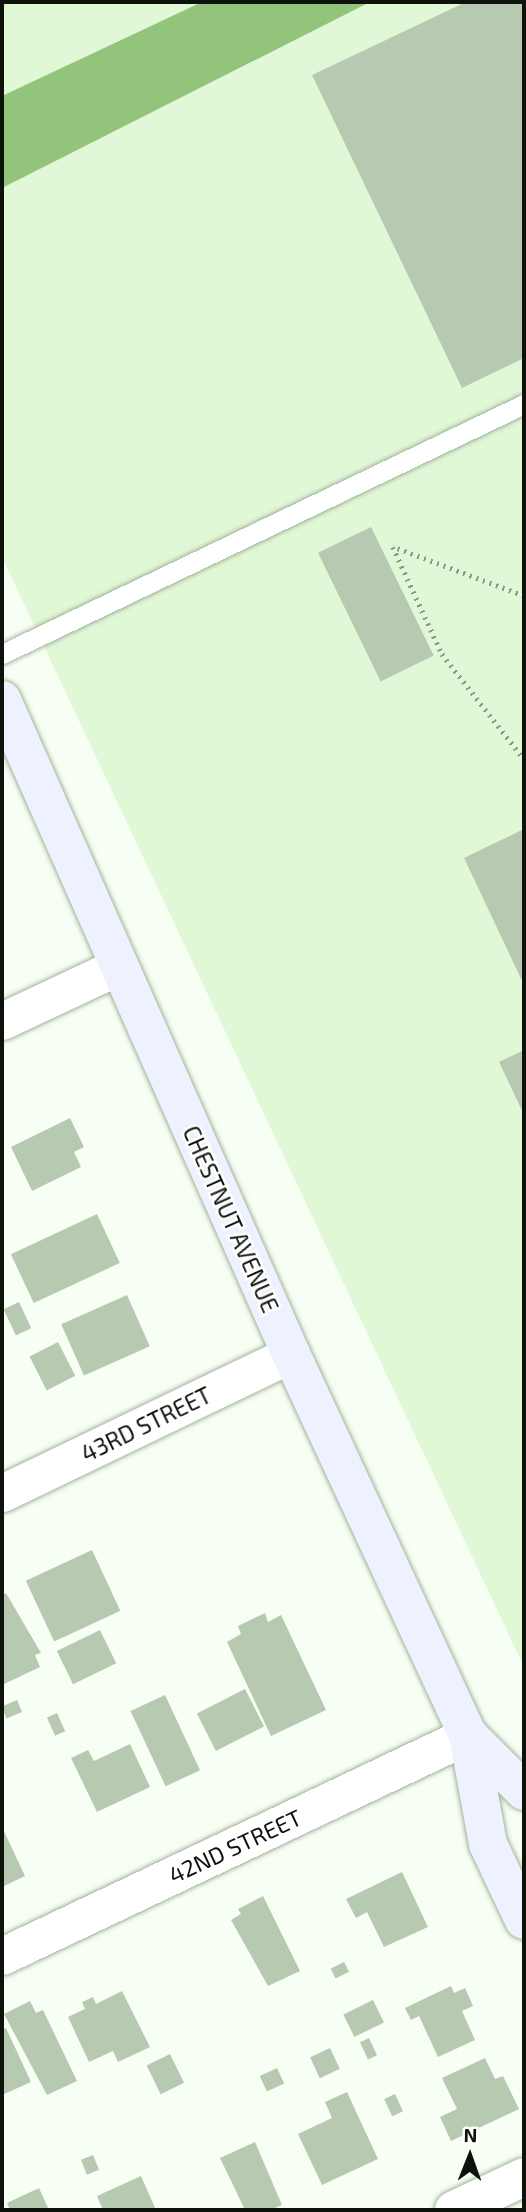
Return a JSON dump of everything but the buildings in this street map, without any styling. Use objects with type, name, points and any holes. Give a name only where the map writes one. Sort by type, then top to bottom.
[{"type":"main road","name":"CHESTNUT AVENUE","points":[[2,700],[291,1354],[468,1735],[488,1844],[524,1920]]},
{"type":"main road","name":"CHESTNUT AVENUE","points":[[468,1735],[524,1791]]},
{"type":"street","points":[[2,1021],[119,966]]},
{"type":"street","name":"43RD STREET","points":[[2,1493],[291,1354]]},
{"type":"street","name":"42ND STREET","points":[[2,1956],[468,1735]]},
{"type":"street","points":[[454,2210],[524,2177]]},
{"type":"lane","points":[[2,654],[524,404]]},
{"type":"path","points":[[524,596],[393,547],[442,654],[524,759]]},
{"type":"shaded area","points":[[2,2],[524,2],[524,1667],[2,557]]},
{"type":"shaded area","points":[[202,2],[370,2],[2,188],[2,96]]}]
